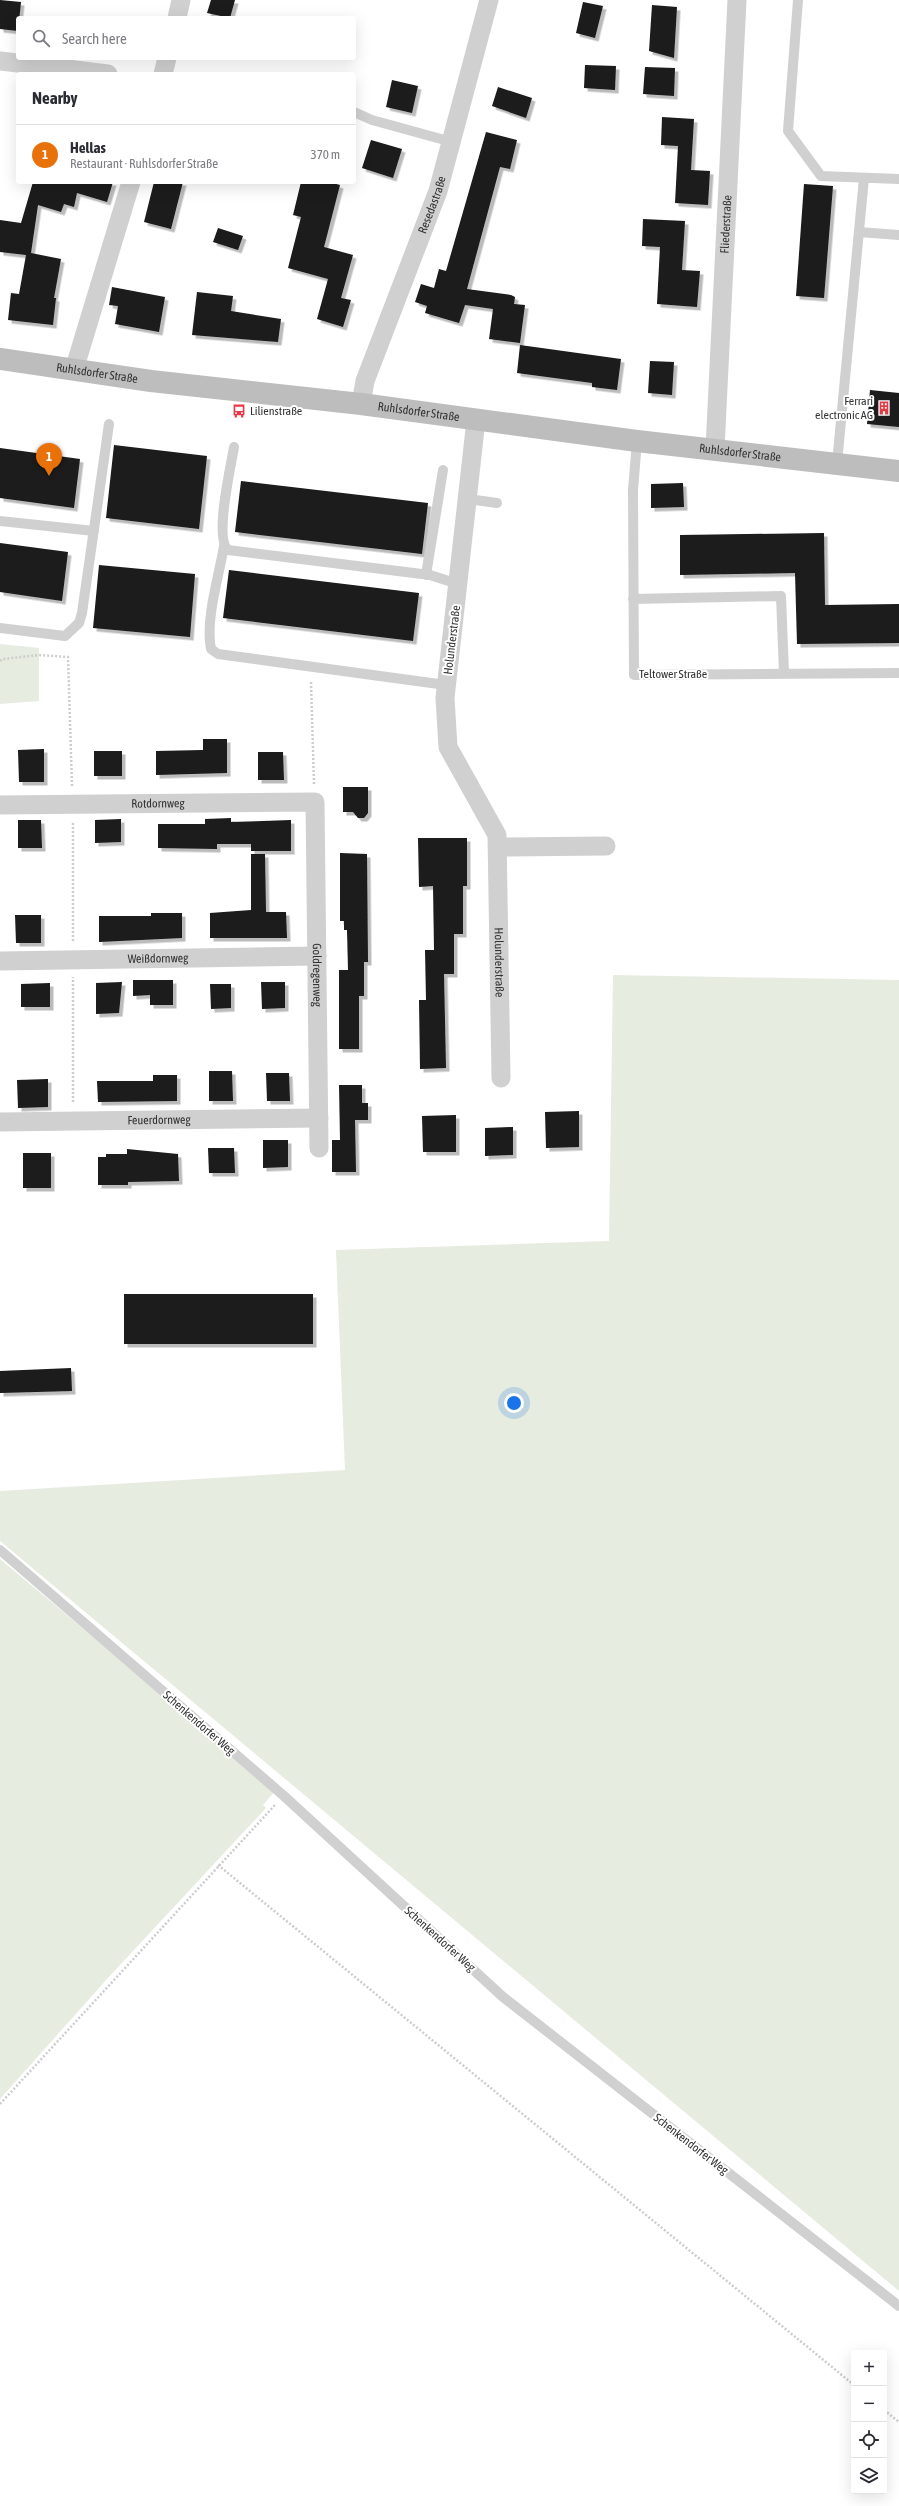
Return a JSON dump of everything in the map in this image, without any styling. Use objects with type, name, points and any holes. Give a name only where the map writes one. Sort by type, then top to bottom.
[{"type":"main road","name":"Ruhlsdorfer Straße","points":[[0,359],[235,392],[361,404],[476,420],[899,471]]},
{"type":"street","points":[[177,16],[181,0]]},
{"type":"street","name":"Resedastraße","points":[[361,404],[365,381],[438,191],[489,0]]},
{"type":"street","name":"Fliederstraße","points":[[715,449],[737,0]]},
{"type":"street","points":[[164,72],[166,60]]},
{"type":"street","points":[[0,61],[91,72]]},
{"type":"street","points":[[74,370],[130,184]]},
{"type":"street","name":"Holunderstraße","points":[[476,420],[445,698],[448,747],[497,835],[501,1078]]},
{"type":"street","name":"Rotdornweg","points":[[0,805],[315,802]]},
{"type":"street","name":"Goldregenweg","points":[[315,802],[319,1148]]},
{"type":"street","points":[[498,847],[606,846]]},
{"type":"street","name":"Weißdornweg","points":[[0,961],[317,956]]},
{"type":"street","name":"Feuerdornweg","points":[[0,1122],[319,1118]]},
{"type":"lane","points":[[798,0],[788,131],[821,176],[899,179]]},
{"type":"lane","points":[[356,113],[372,120],[452,142]]},
{"type":"lane","points":[[837,464],[864,178]]},
{"type":"lane","points":[[859,232],[899,235]]},
{"type":"lane","points":[[0,628],[65,636],[72,631],[82,613],[110,424]]},
{"type":"lane","name":"Teltower Straße","points":[[637,440],[633,490],[634,675],[899,673]]},
{"type":"lane","points":[[234,447],[222,531],[224,546],[211,617],[211,649],[218,654],[446,685]]},
{"type":"lane","points":[[426,575],[443,470]]},
{"type":"lane","points":[[468,499],[497,503]]},
{"type":"lane","points":[[0,521],[94,531]]},
{"type":"lane","points":[[224,546],[228,550],[426,575],[458,584]]},
{"type":"lane","points":[[633,599],[780,596],[784,673]]},
{"type":"lane","name":"Schenkendorfer Weg","points":[[0,1550],[284,1796],[503,1997],[899,2306]]},
{"type":"path","points":[[0,661],[3,658],[39,655],[68,658],[73,804]]},
{"type":"path","points":[[315,802],[311,682],[318,683]]},
{"type":"path","points":[[0,2104],[218,1865],[284,1796]]},
{"type":"path","points":[[218,1865],[851,2384]]},
{"type":"path","points":[[887,2412],[899,2422]]},
{"type":"shaded area","points":[[0,644],[39,648],[39,701],[0,704]]},
{"type":"shaded area","points":[[613,975],[899,980],[899,2291],[0,1541],[0,1491],[345,1470],[336,1250],[609,1241]]},
{"type":"shaded area","points":[[0,1559],[276,1790],[263,1805],[266,1808],[107,1979],[0,2099]]},
{"type":"building","points":[[0,0],[21,2],[20,16],[16,16],[16,31],[0,29]]},
{"type":"building","points":[[211,0],[235,0],[231,16],[221,16],[207,13]]},
{"type":"building","points":[[583,2],[603,6],[595,38],[576,33]]},
{"type":"building","points":[[652,5],[677,7],[674,58],[649,51]]},
{"type":"building","points":[[585,65],[616,66],[615,90],[584,88]]},
{"type":"building","points":[[645,67],[675,68],[674,96],[643,94]]},
{"type":"building","points":[[392,80],[418,86],[412,113],[386,107]]},
{"type":"building","points":[[498,87],[532,98],[526,118],[492,106]]},
{"type":"building","points":[[662,117],[694,119],[691,170],[710,171],[708,205],[675,203],[678,146],[661,145]]},
{"type":"building","points":[[486,132],[517,140],[510,169],[500,167],[467,289],[511,295],[515,297],[514,304],[525,305],[520,343],[489,339],[493,309],[465,305],[459,323],[425,313],[427,306],[415,302],[421,284],[434,288],[439,269],[446,271]]},
{"type":"building","points":[[371,140],[402,149],[393,178],[362,168]]},
{"type":"building","points":[[32,184],[112,184],[107,202],[77,193],[74,207],[64,204],[61,212],[38,205],[31,253],[61,259],[54,298],[56,298],[53,325],[8,320],[11,293],[19,294],[26,255],[0,252],[0,220],[21,223]]},
{"type":"building","points":[[154,184],[182,184],[171,229],[144,222]]},
{"type":"building","points":[[301,184],[340,185],[324,247],[353,255],[341,298],[351,300],[343,327],[317,319],[328,279],[288,268],[301,217],[293,215]]},
{"type":"building","points":[[804,184],[833,186],[824,298],[796,296]]},
{"type":"building","points":[[643,219],[685,221],[682,270],[700,271],[697,307],[657,304],[660,247],[642,246]]},
{"type":"building","points":[[218,228],[243,236],[238,250],[213,242]]},
{"type":"building","points":[[112,287],[165,297],[159,332],[115,324],[118,306],[109,305]]},
{"type":"building","points":[[197,292],[233,296],[231,311],[281,319],[278,342],[192,335]]},
{"type":"building","points":[[520,345],[621,359],[617,390],[592,387],[592,383],[517,373]]},
{"type":"building","points":[[650,361],[674,362],[672,395],[648,393]]},
{"type":"building","name":"Ferrari electronic AG","points":[[870,390],[899,393],[899,427],[867,424]]},
{"type":"building","points":[[114,445],[207,456],[199,529],[106,518]]},
{"type":"building","points":[[0,448],[80,459],[74,508],[0,498]]},
{"type":"building","points":[[241,481],[428,503],[422,554],[235,532]]},
{"type":"building","points":[[683,483],[684,507],[651,508],[651,484]]},
{"type":"building","points":[[824,533],[825,605],[899,604],[899,643],[797,644],[795,573],[680,575],[680,535]]},
{"type":"building","points":[[0,543],[68,552],[62,601],[0,592]]},
{"type":"building","points":[[99,565],[195,574],[190,637],[93,628]]},
{"type":"building","points":[[229,570],[419,593],[413,641],[223,618]]},
{"type":"building","points":[[203,739],[227,739],[227,773],[156,775],[156,751],[203,750]]},
{"type":"building","points":[[44,749],[44,782],[19,782],[18,750]]},
{"type":"building","points":[[94,751],[122,751],[122,776],[94,776]]},
{"type":"building","points":[[258,752],[283,752],[284,780],[258,780]]},
{"type":"building","points":[[343,787],[368,787],[368,813],[364,818],[358,818],[353,812],[343,812]]},
{"type":"building","points":[[231,818],[231,822],[291,820],[291,851],[251,851],[251,844],[217,844],[217,849],[158,848],[158,824],[205,824],[205,819]]},
{"type":"building","points":[[121,819],[121,842],[95,843],[95,820]]},
{"type":"building","points":[[18,820],[41,820],[42,848],[18,848]]},
{"type":"building","points":[[418,838],[467,838],[467,886],[463,886],[463,934],[454,934],[454,974],[444,974],[446,1068],[420,1069],[419,1000],[426,1000],[425,950],[434,950],[433,886],[419,887]]},
{"type":"building","points":[[340,853],[367,854],[368,962],[364,962],[364,996],[359,996],[359,1049],[339,1049],[339,970],[348,970],[347,930],[344,930],[344,921],[340,921]]},
{"type":"building","points":[[251,854],[265,854],[266,912],[286,912],[287,938],[210,938],[210,913],[251,910]]},
{"type":"building","points":[[151,913],[182,913],[182,938],[99,942],[99,916],[151,916]]},
{"type":"building","points":[[15,915],[41,915],[41,943],[16,943]]},
{"type":"building","points":[[133,980],[173,980],[173,1005],[150,1005],[150,995],[133,996]]},
{"type":"building","points":[[122,982],[119,1013],[96,1014],[96,983]]},
{"type":"building","points":[[261,982],[285,982],[285,1008],[262,1009]]},
{"type":"building","points":[[50,983],[50,1007],[21,1007],[21,984]]},
{"type":"building","points":[[210,984],[231,984],[231,1008],[211,1009]]},
{"type":"building","points":[[209,1071],[232,1071],[233,1101],[209,1101]]},
{"type":"building","points":[[266,1073],[289,1073],[290,1101],[267,1101]]},
{"type":"building","points":[[153,1075],[177,1075],[177,1101],[98,1102],[97,1081],[153,1081]]},
{"type":"building","points":[[48,1079],[48,1107],[18,1108],[17,1080]]},
{"type":"building","points":[[339,1085],[362,1085],[362,1103],[368,1103],[368,1120],[355,1120],[356,1172],[332,1172],[332,1140],[340,1140]]},
{"type":"building","points":[[579,1111],[579,1147],[546,1148],[545,1112]]},
{"type":"building","points":[[456,1115],[456,1152],[423,1152],[422,1116]]},
{"type":"building","points":[[513,1127],[513,1155],[485,1156],[485,1128]]},
{"type":"building","points":[[263,1140],[288,1140],[288,1167],[263,1168]]},
{"type":"building","points":[[208,1148],[234,1148],[235,1173],[209,1173]]},
{"type":"building","points":[[127,1149],[178,1154],[179,1181],[128,1182],[128,1185],[98,1185],[98,1157],[106,1157],[106,1154],[127,1154]]},
{"type":"building","points":[[23,1153],[51,1153],[51,1188],[23,1188]]},
{"type":"building","points":[[124,1294],[313,1294],[313,1344],[124,1344]]},
{"type":"building","points":[[71,1368],[72,1391],[0,1393],[0,1371]]},
{"type":"place","name":"Ferrari electronic AG","points":[[884,408]]},
{"type":"place","name":"Lilienstraße","points":[[239,411]]},
{"type":"place","name":"Hellas","points":[[49,476]]}]
